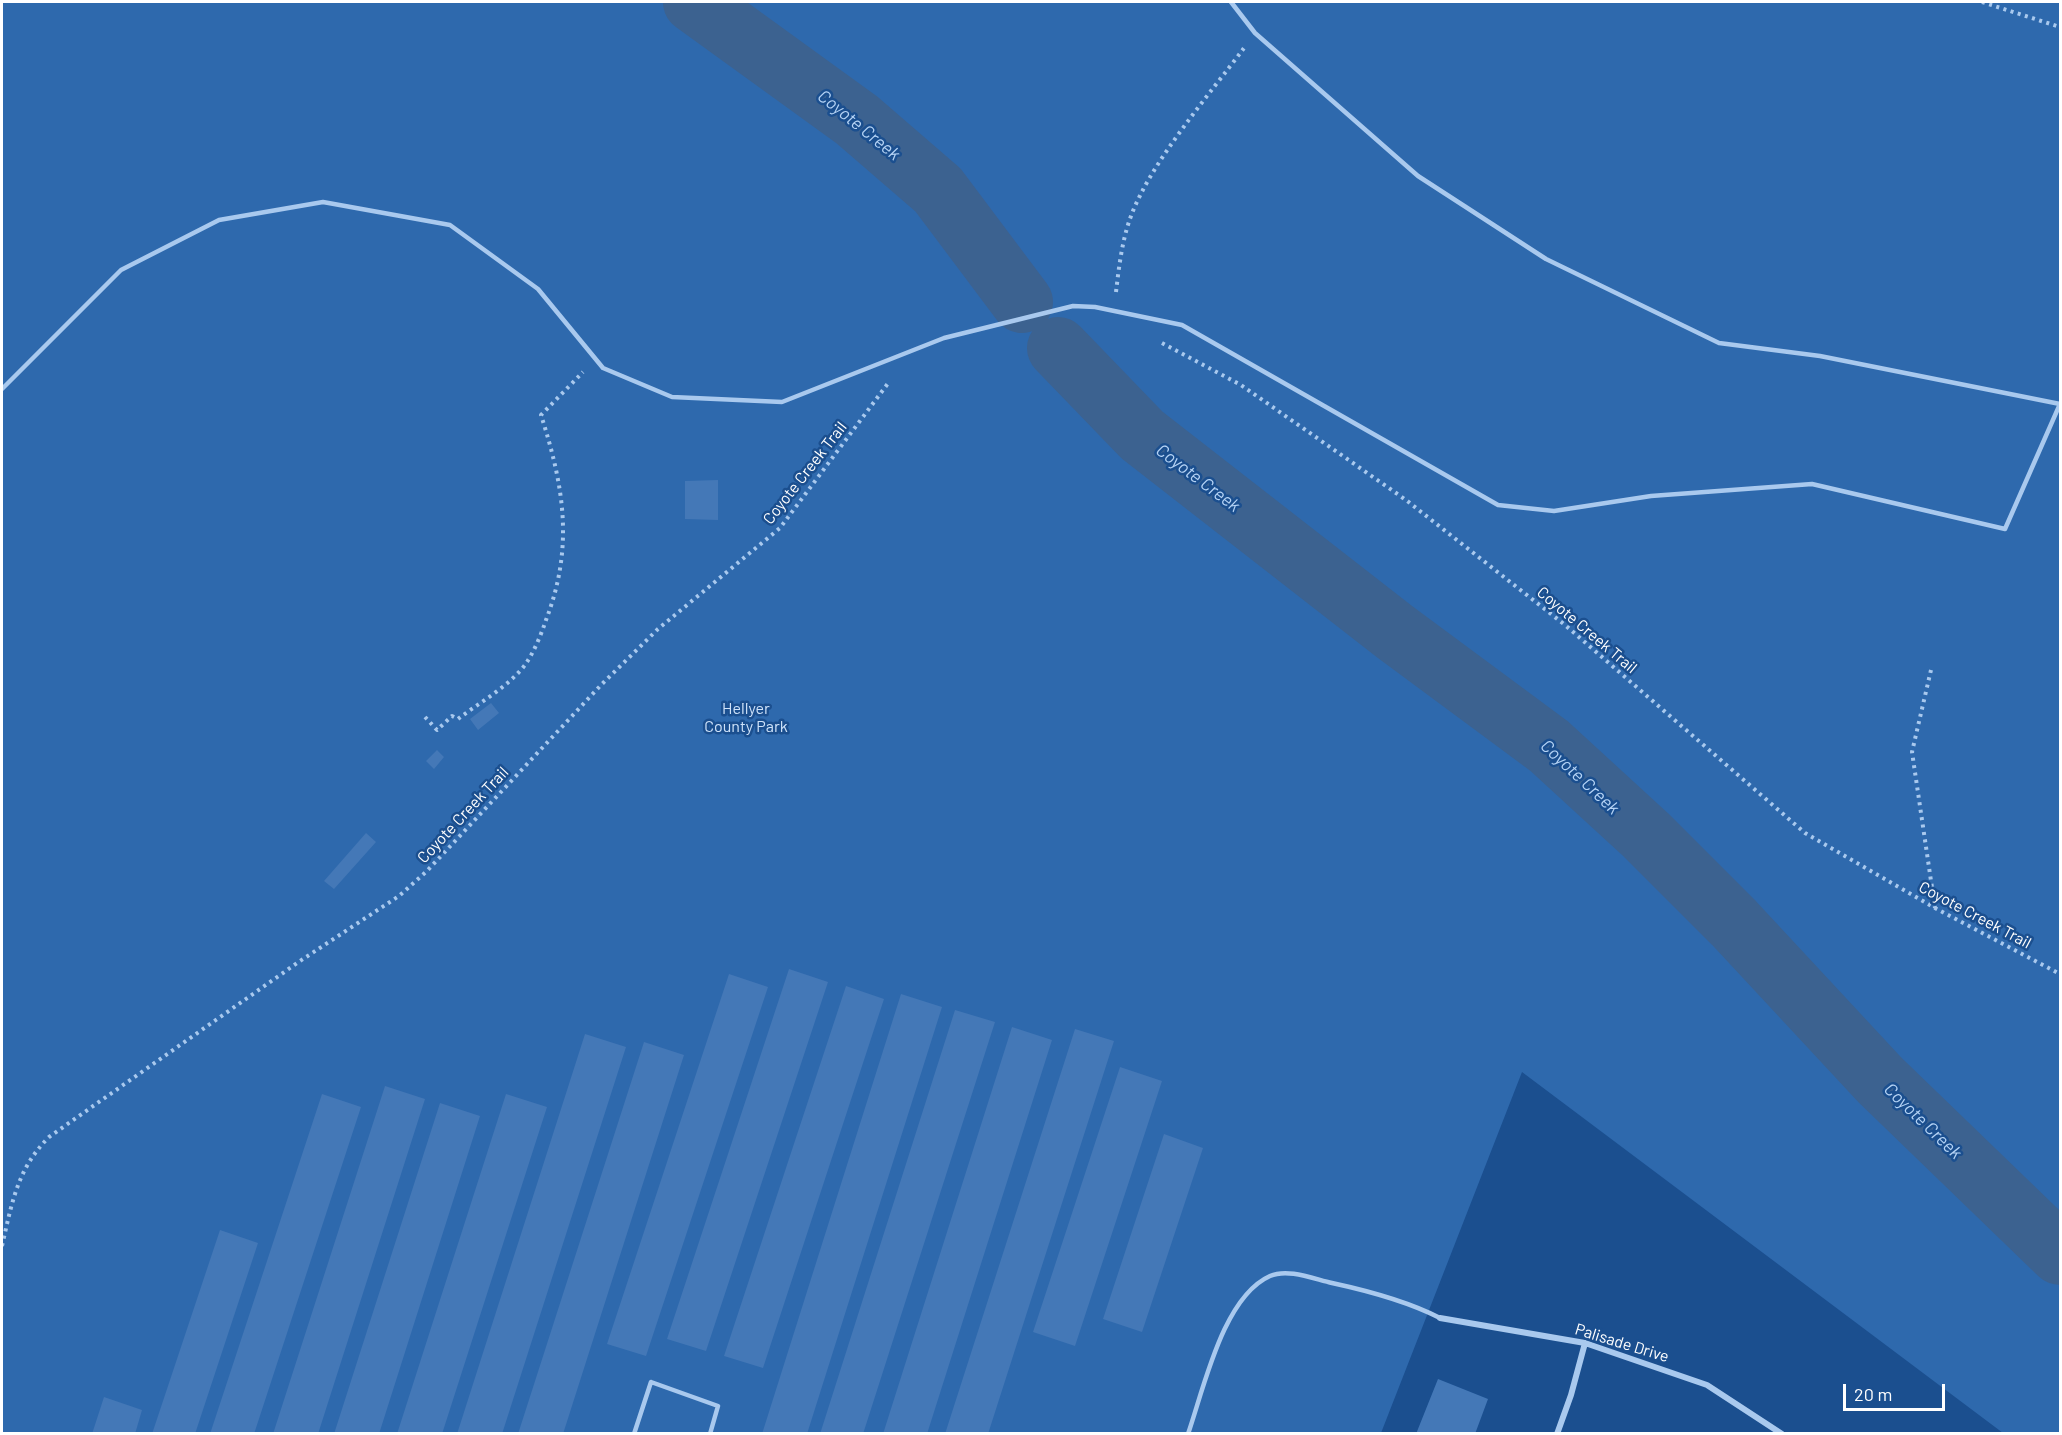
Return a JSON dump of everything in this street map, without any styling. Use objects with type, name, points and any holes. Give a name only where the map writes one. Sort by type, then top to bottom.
[{"type":"street","name":"Palisade Drive","points":[[1440,1318],[1585,1343],[1707,1385],[1782,1434]]},
{"type":"street","points":[[1557,1434],[1571,1395],[1585,1343]]},
{"type":"lane","points":[[2,389],[121,270],[219,220],[323,202],[450,225],[538,289],[603,368],[672,397],[782,402],[944,338],[1073,306],[1114,311],[1182,325],[1298,388],[1498,504],[1554,511],[1651,496],[1812,484],[2005,530],[2060,404],[1820,356],[1719,343],[1546,258],[1418,176],[1255,33],[1231,2]]},
{"type":"lane","points":[[1188,1434],[1229,1318],[1246,1293],[1271,1275],[1289,1273],[1347,1286],[1417,1306],[1440,1318]]},
{"type":"lane","points":[[634,1434],[651,1382],[718,1406],[710,1434]]},
{"type":"path","points":[[1982,2],[2061,27]]},
{"type":"path","points":[[1114,311],[1120,257],[1131,215],[1158,166],[1255,33]]},
{"type":"path","name":"Coyote Creek Trail","points":[[1158,340],[1241,385],[1406,500],[1565,625],[1805,833],[1935,908],[2061,974]]},
{"type":"path","name":"Coyote Creek Trail","points":[[2,1246],[13,1197],[33,1154],[49,1137],[300,961],[399,896],[427,871],[642,645],[780,528],[913,351]]},
{"type":"path","points":[[425,717],[437,730],[452,716],[458,718],[509,683],[525,664],[540,636],[553,602],[562,564],[564,528],[562,490],[555,457],[541,415],[596,359]]},
{"type":"path","points":[[1931,670],[1912,752],[1935,908]]},
{"type":"green space","name":"Hellyer County Park","points":[[2,2],[2060,2],[2060,1433],[2003,1433],[1522,1072],[1381,1433],[2,1434]]},
{"type":"building","points":[[718,480],[718,520],[685,519],[685,481]]},
{"type":"building","points":[[491,703],[499,713],[478,730],[470,719]]},
{"type":"building","points":[[437,750],[444,757],[434,769],[426,761]]},
{"type":"building","points":[[366,833],[376,842],[334,889],[324,881]]},
{"type":"building","points":[[789,969],[828,982],[706,1351],[667,1339]]},
{"type":"building","points":[[729,974],[768,987],[646,1356],[607,1344]]},
{"type":"building","points":[[846,986],[884,999],[763,1368],[724,1356]]},
{"type":"building","points":[[901,994],[942,1007],[807,1434],[762,1434]]},
{"type":"building","points":[[955,1010],[995,1022],[863,1434],[820,1434]]},
{"type":"building","points":[[1012,1027],[1052,1040],[927,1434],[883,1434]]},
{"type":"building","points":[[1075,1029],[1114,1041],[988,1434],[945,1434]]},
{"type":"building","points":[[585,1034],[626,1047],[502,1434],[457,1434]]},
{"type":"building","points":[[644,1042],[684,1055],[563,1434],[518,1434]]},
{"type":"building","points":[[1120,1067],[1162,1081],[1075,1346],[1033,1332]]},
{"type":"building","points":[[385,1086],[425,1099],[318,1434],[273,1434]]},
{"type":"building","points":[[322,1094],[361,1107],[254,1434],[210,1434]]},
{"type":"building","points":[[506,1094],[547,1107],[442,1434],[397,1434]]},
{"type":"building","points":[[440,1103],[480,1116],[379,1434],[334,1434]]},
{"type":"building","points":[[1164,1134],[1203,1148],[1142,1332],[1103,1319]]},
{"type":"building","points":[[220,1230],[258,1243],[195,1434],[152,1434]]},
{"type":"building","points":[[1438,1379],[1488,1399],[1475,1434],[1416,1434]]},
{"type":"building","points":[[104,1397],[142,1410],[135,1434],[92,1434]]},
{"type":"waterway","name":"Coyote Creek","points":[[694,2],[857,120],[938,190],[1022,302]]},
{"type":"waterway","name":"Coyote Creek","points":[[1058,348],[1142,435],[1395,632],[1549,746],[1646,835],[1734,923],[1880,1080],[2060,1254]]}]
